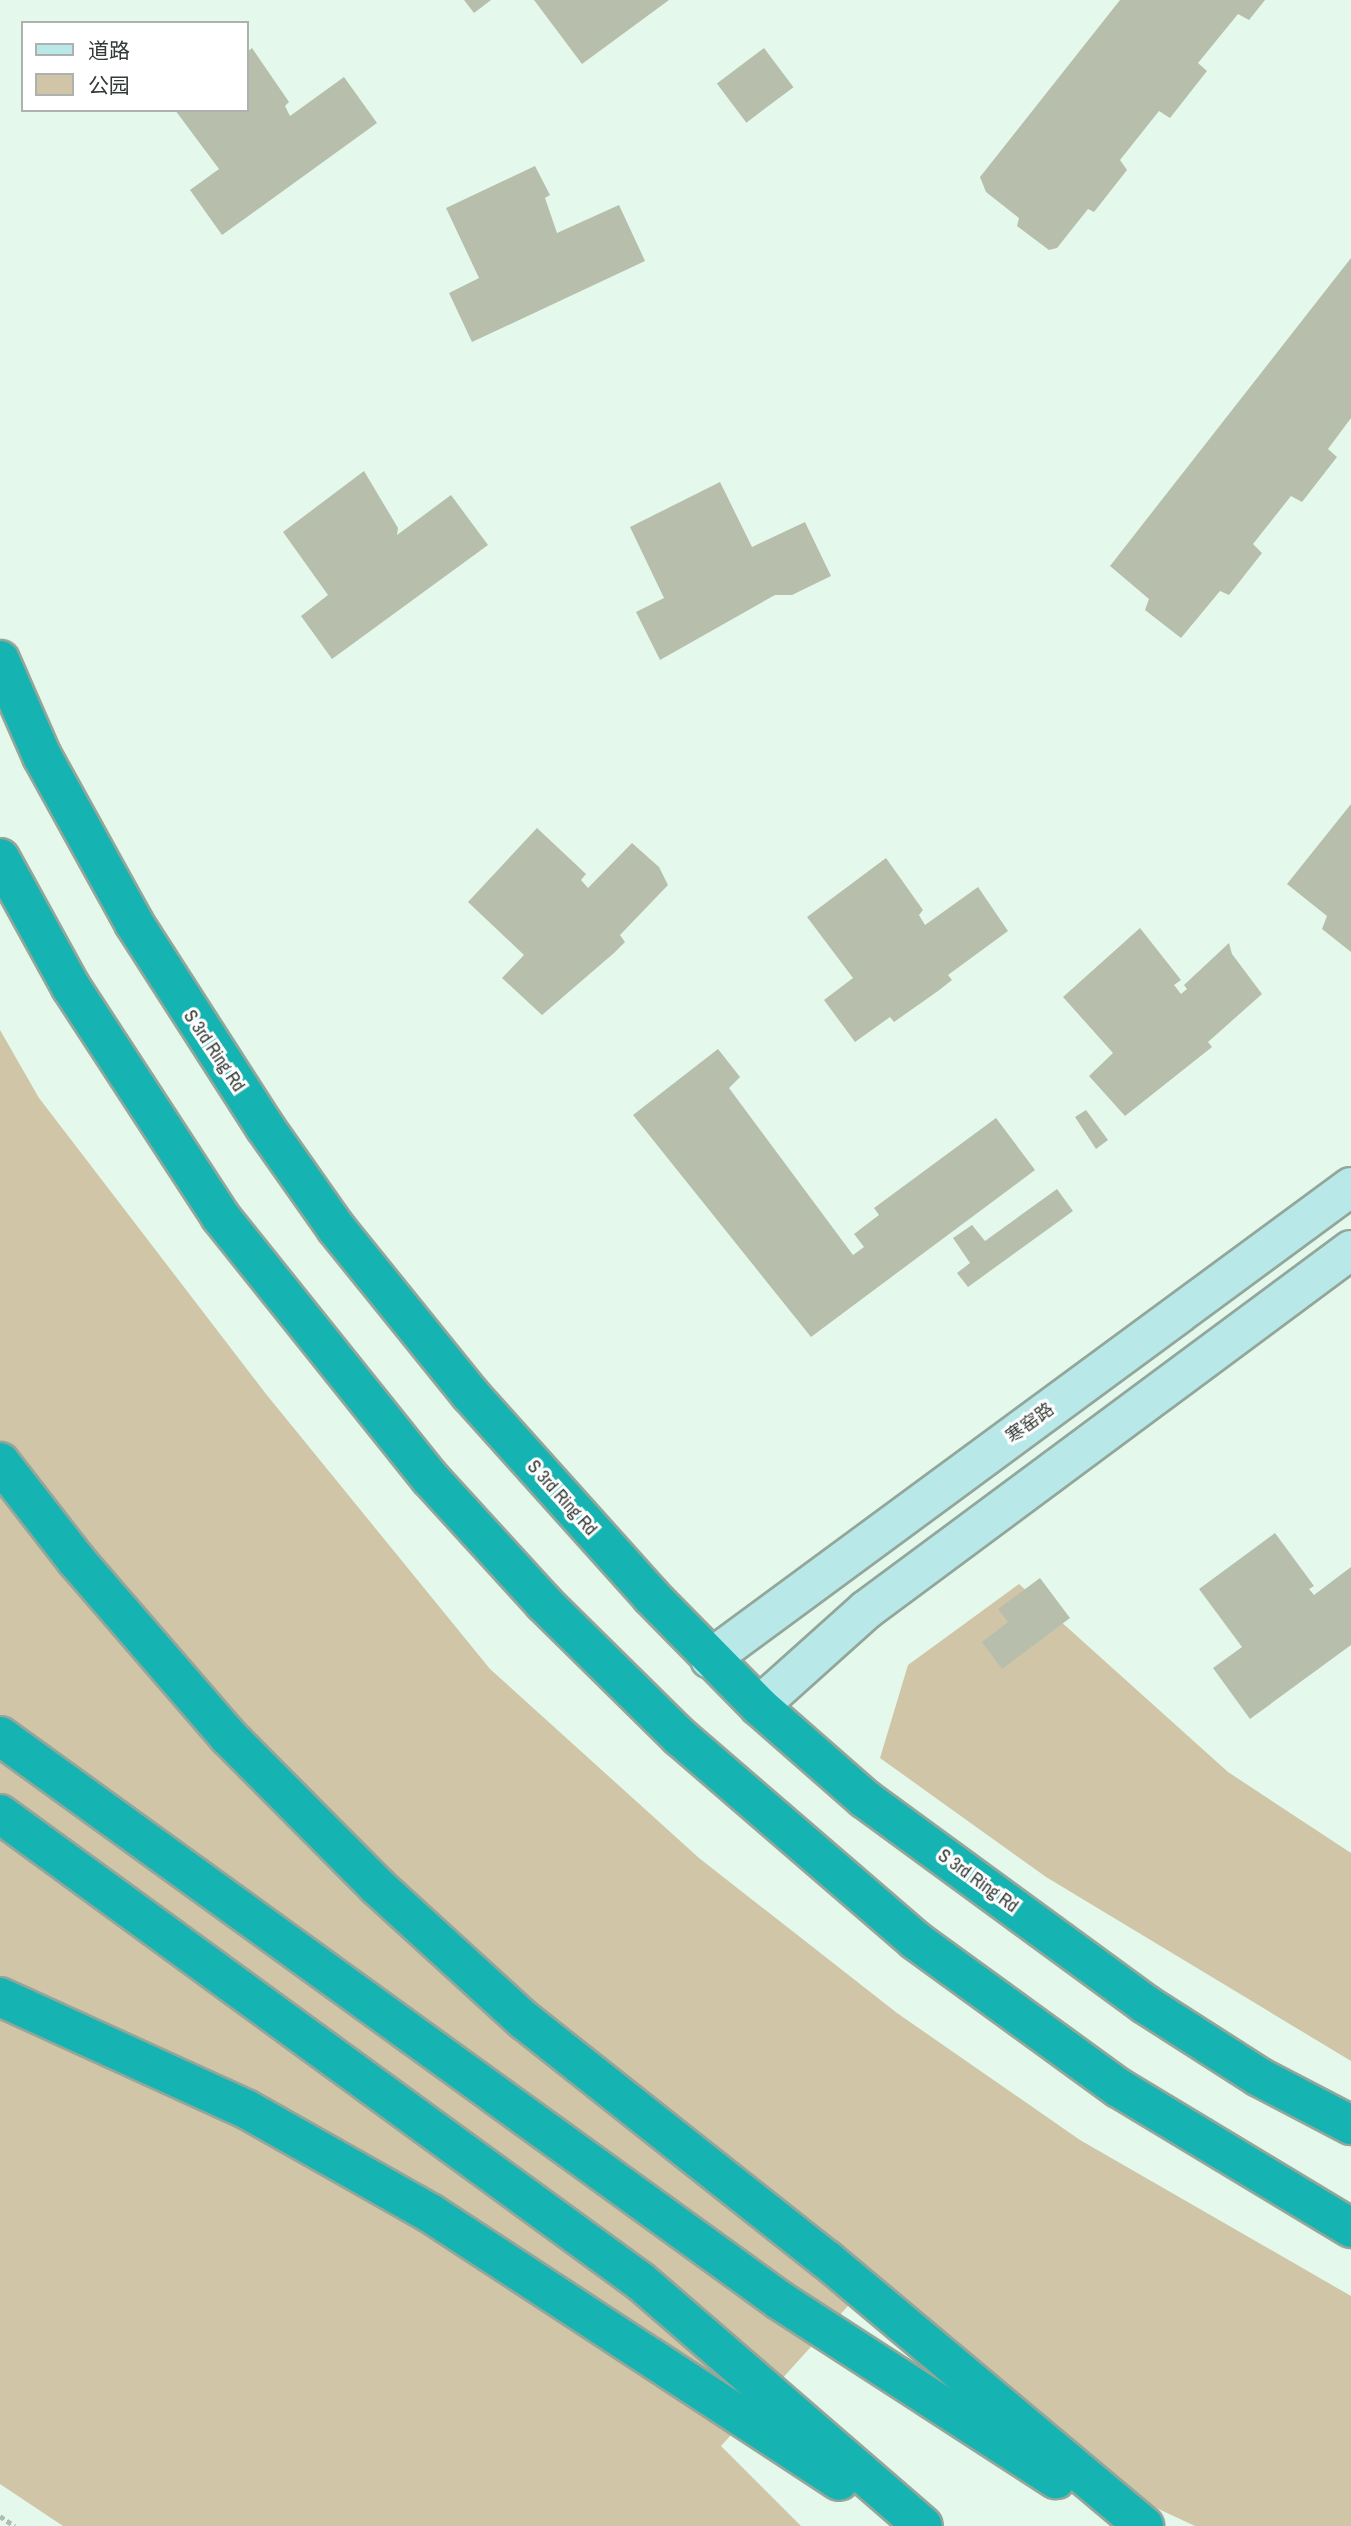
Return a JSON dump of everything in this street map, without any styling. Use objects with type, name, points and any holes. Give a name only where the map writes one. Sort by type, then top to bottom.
[{"type":"highway","name":"S 3rd Ring Rd","points":[[0,660],[42,756],[134,923],[193,1021],[336,1228],[470,1394],[710,1659],[865,1799],[1145,2004],[1259,2077],[1351,2125]]},
{"type":"highway","points":[[0,858],[78,998],[220,1216],[430,1478],[544,1603],[680,1737],[915,1940],[1119,2088],[1351,2228]]},
{"type":"highway","points":[[0,1462],[76,1559],[228,1736],[377,1886],[525,2021],[827,2260],[1144,2526]]},
{"type":"highway","points":[[0,1736],[779,2300],[1129,2526]]},
{"type":"highway","points":[[0,1814],[639,2281],[923,2526]]},
{"type":"highway","points":[[0,1997],[246,2109],[430,2213],[908,2526]]},
{"type":"street","name":"寒窑路","points":[[710,1659],[1351,1187]]},
{"type":"street","points":[[759,1706],[866,1610],[1351,1250]]},
{"type":"path","points":[[0,2516],[15,2526]]},
{"type":"green space","points":[[0,1030],[39,1098],[266,1394],[490,1669],[699,1858],[897,2013],[1080,2140],[1351,2296],[1351,2526],[1195,2526],[1137,2499],[877,2274],[721,2446],[801,2526],[63,2526],[0,2484]]},
{"type":"green space","points":[[1019,1584],[1228,1772],[1351,1853],[1351,2061],[1046,1877],[880,1758],[908,1665]]},
{"type":"building","points":[[464,0],[491,0],[474,13]]},
{"type":"building","points":[[534,0],[669,0],[582,64]]},
{"type":"building","points":[[1120,0],[1265,0],[1249,20],[1238,14],[1198,63],[1207,71],[1170,118],[1159,111],[1120,160],[1127,170],[1094,212],[1088,209],[1057,248],[1049,250],[1017,226],[1019,218],[986,192],[980,177]]},
{"type":"building","points":[[252,48],[289,102],[285,106],[290,116],[344,77],[377,123],[222,235],[190,190],[219,169],[176,112],[248,112],[248,51]]},
{"type":"building","points":[[764,48],[793,87],[746,123],[717,84]]},
{"type":"building","points":[[535,166],[550,195],[545,198],[557,233],[619,205],[645,261],[472,342],[449,293],[479,278],[446,208]]},
{"type":"building","points":[[1351,258],[1351,418],[1328,449],[1337,457],[1302,502],[1291,496],[1253,544],[1262,553],[1229,595],[1220,591],[1181,638],[1145,610],[1149,599],[1110,566]]},
{"type":"building","points":[[364,471],[398,528],[397,535],[451,495],[488,545],[332,659],[301,616],[328,595],[283,532]]},
{"type":"building","points":[[720,482],[752,547],[805,522],[831,576],[792,595],[775,595],[660,660],[636,612],[664,598],[630,527]]},
{"type":"building","points":[[1351,804],[1351,952],[1322,929],[1327,916],[1287,884]]},
{"type":"building","points":[[537,828],[586,874],[581,880],[588,888],[632,843],[659,867],[668,885],[620,935],[625,942],[542,1015],[502,978],[524,955],[468,902]]},
{"type":"building","points":[[886,858],[923,910],[919,915],[925,925],[978,887],[1008,931],[948,975],[952,980],[938,991],[894,1022],[890,1017],[855,1042],[824,1000],[853,978],[807,917]]},
{"type":"building","points":[[1140,928],[1181,980],[1174,985],[1181,994],[1187,989],[1184,985],[1229,943],[1232,954],[1262,994],[1208,1042],[1212,1047],[1125,1116],[1089,1076],[1113,1053],[1063,997]]},
{"type":"building","points":[[718,1049],[740,1077],[729,1088],[853,1255],[864,1247],[854,1234],[879,1215],[874,1208],[996,1118],[1035,1170],[811,1337],[633,1115]]},
{"type":"building","points":[[1086,1110],[1108,1140],[1096,1149],[1075,1117]]},
{"type":"building","points":[[1057,1189],[1073,1211],[968,1287],[957,1273],[970,1263],[953,1238],[972,1225],[985,1241]]},
{"type":"building","points":[[1275,1533],[1314,1586],[1309,1589],[1314,1595],[1351,1567],[1351,1645],[1250,1719],[1213,1668],[1242,1647],[1199,1589]]},
{"type":"building","points":[[1040,1578],[1070,1618],[1002,1669],[982,1642],[1008,1622],[998,1609]]}]
